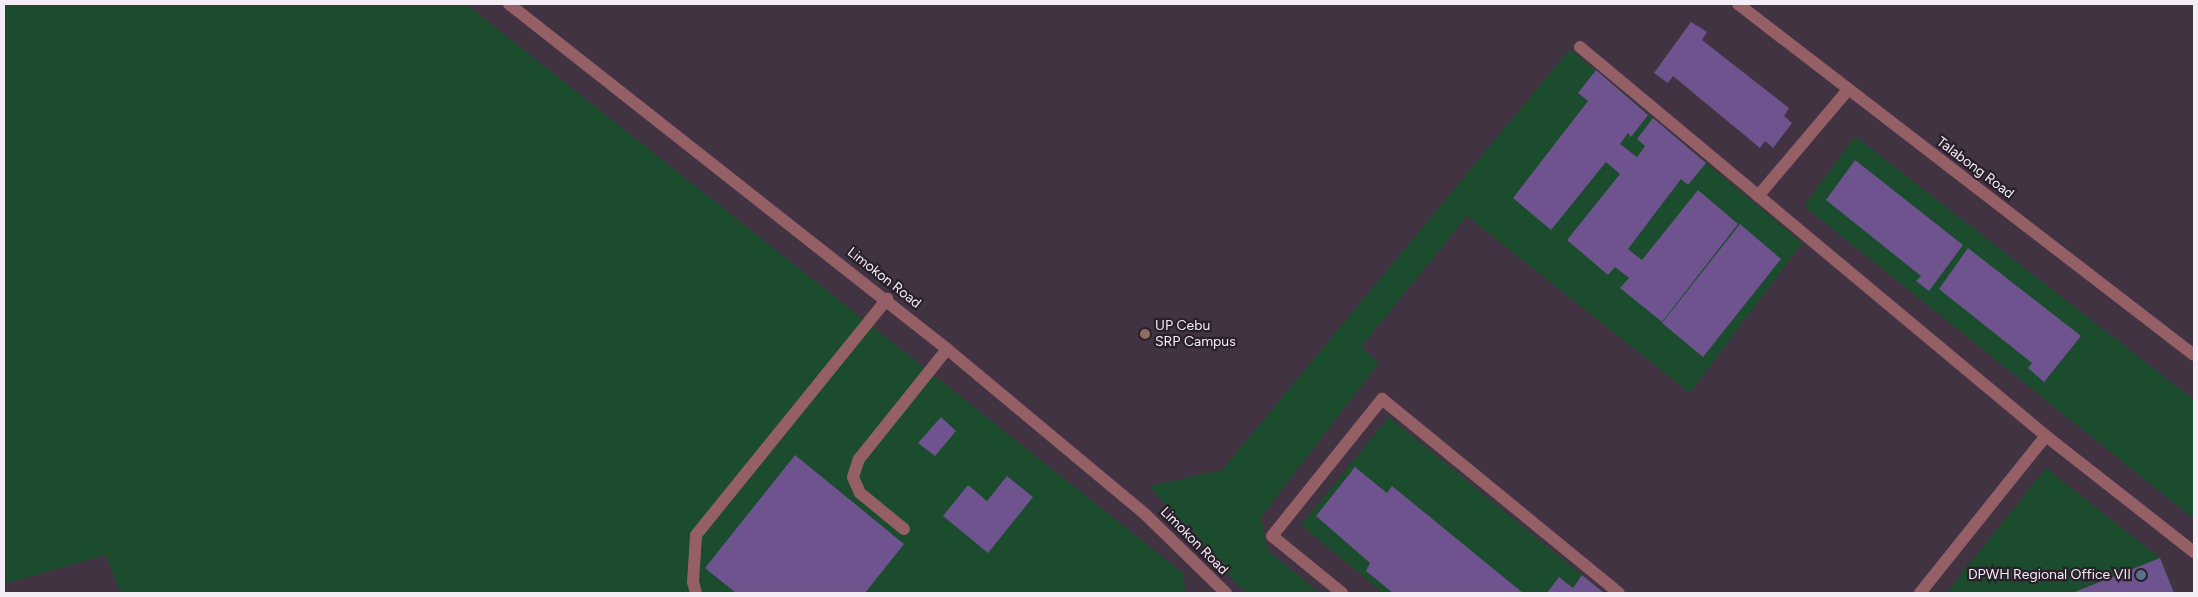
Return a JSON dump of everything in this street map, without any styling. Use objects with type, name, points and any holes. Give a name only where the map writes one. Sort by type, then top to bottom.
[{"type":"lane","name":"Limokon Road","points":[[509,4],[886,299],[947,349],[1146,515],[1226,593]]},
{"type":"lane","name":"Talabong Road","points":[[1738,4],[2194,355]]},
{"type":"lane","points":[[1580,47],[2046,436],[2194,552]]},
{"type":"lane","points":[[1758,196],[1848,90]]},
{"type":"lane","points":[[696,593],[693,582],[696,535],[886,299]]},
{"type":"lane","points":[[904,529],[860,494],[853,477],[859,459],[947,349]]},
{"type":"lane","points":[[1342,593],[1272,536],[1382,399],[1619,593]]},
{"type":"lane","points":[[1920,593],[2046,436]]},
{"type":"shaded area","points":[[4,4],[2194,4],[2194,593],[4,593]]},
{"type":"green space","points":[[4,4],[466,4],[1183,573],[1186,593],[120,593],[106,555],[4,584]]},
{"type":"green space","points":[[1570,49],[1802,243],[1690,393],[1467,216],[1361,347],[1379,363],[1261,517],[1268,551],[1320,593],[1248,593],[1238,585],[1149,486],[1222,470]]},
{"type":"green space","points":[[1855,136],[2194,400],[2194,519],[1804,206]]},
{"type":"green space","points":[[1389,417],[1604,593],[1383,593],[1301,525]]},
{"type":"green space","points":[[2046,468],[2160,558],[2174,593],[1946,593]]},
{"type":"building","points":[[1691,22],[1707,32],[1702,40],[1789,108],[1784,116],[1792,123],[1773,148],[1765,141],[1760,148],[1673,76],[1668,83],[1654,73]]},
{"type":"building","points":[[1596,70],[1648,115],[1631,137],[1628,133],[1620,144],[1637,157],[1645,146],[1637,139],[1653,118],[1706,163],[1688,185],[1681,179],[1628,249],[1642,260],[1698,190],[1738,224],[1662,322],[1620,288],[1629,278],[1615,267],[1608,275],[1567,240],[1620,174],[1606,162],[1551,230],[1513,198],[1588,101],[1578,93]]},
{"type":"building","points":[[1855,160],[1963,245],[1929,291],[1916,281],[1921,276],[1826,200]]},
{"type":"building","points":[[1740,224],[1781,259],[1703,357],[1662,323]]},
{"type":"building","points":[[1968,248],[2081,336],[2044,382],[2028,368],[2032,363],[1939,289]]},
{"type":"building","points":[[941,417],[956,431],[935,456],[918,443]]},
{"type":"building","points":[[795,455],[904,544],[865,593],[736,593],[705,568]]},
{"type":"building","points":[[1355,467],[1387,493],[1392,486],[1523,593],[1393,593],[1366,571],[1370,563],[1316,516]]},
{"type":"building","points":[[1007,476],[1033,497],[988,553],[943,516],[968,485],[987,501]]},
{"type":"building","name":"DPWH Regional Office VII","points":[[2160,558],[2174,593],[2072,593]]},
{"type":"building","points":[[1582,575],[1604,593],[1547,593],[1559,577],[1573,588]]},
{"type":"place","name":"UP Cebu SRP Campus","points":[[1145,334]]},
{"type":"place","name":"DPWH Regional Office VII","points":[[2141,575]]}]
